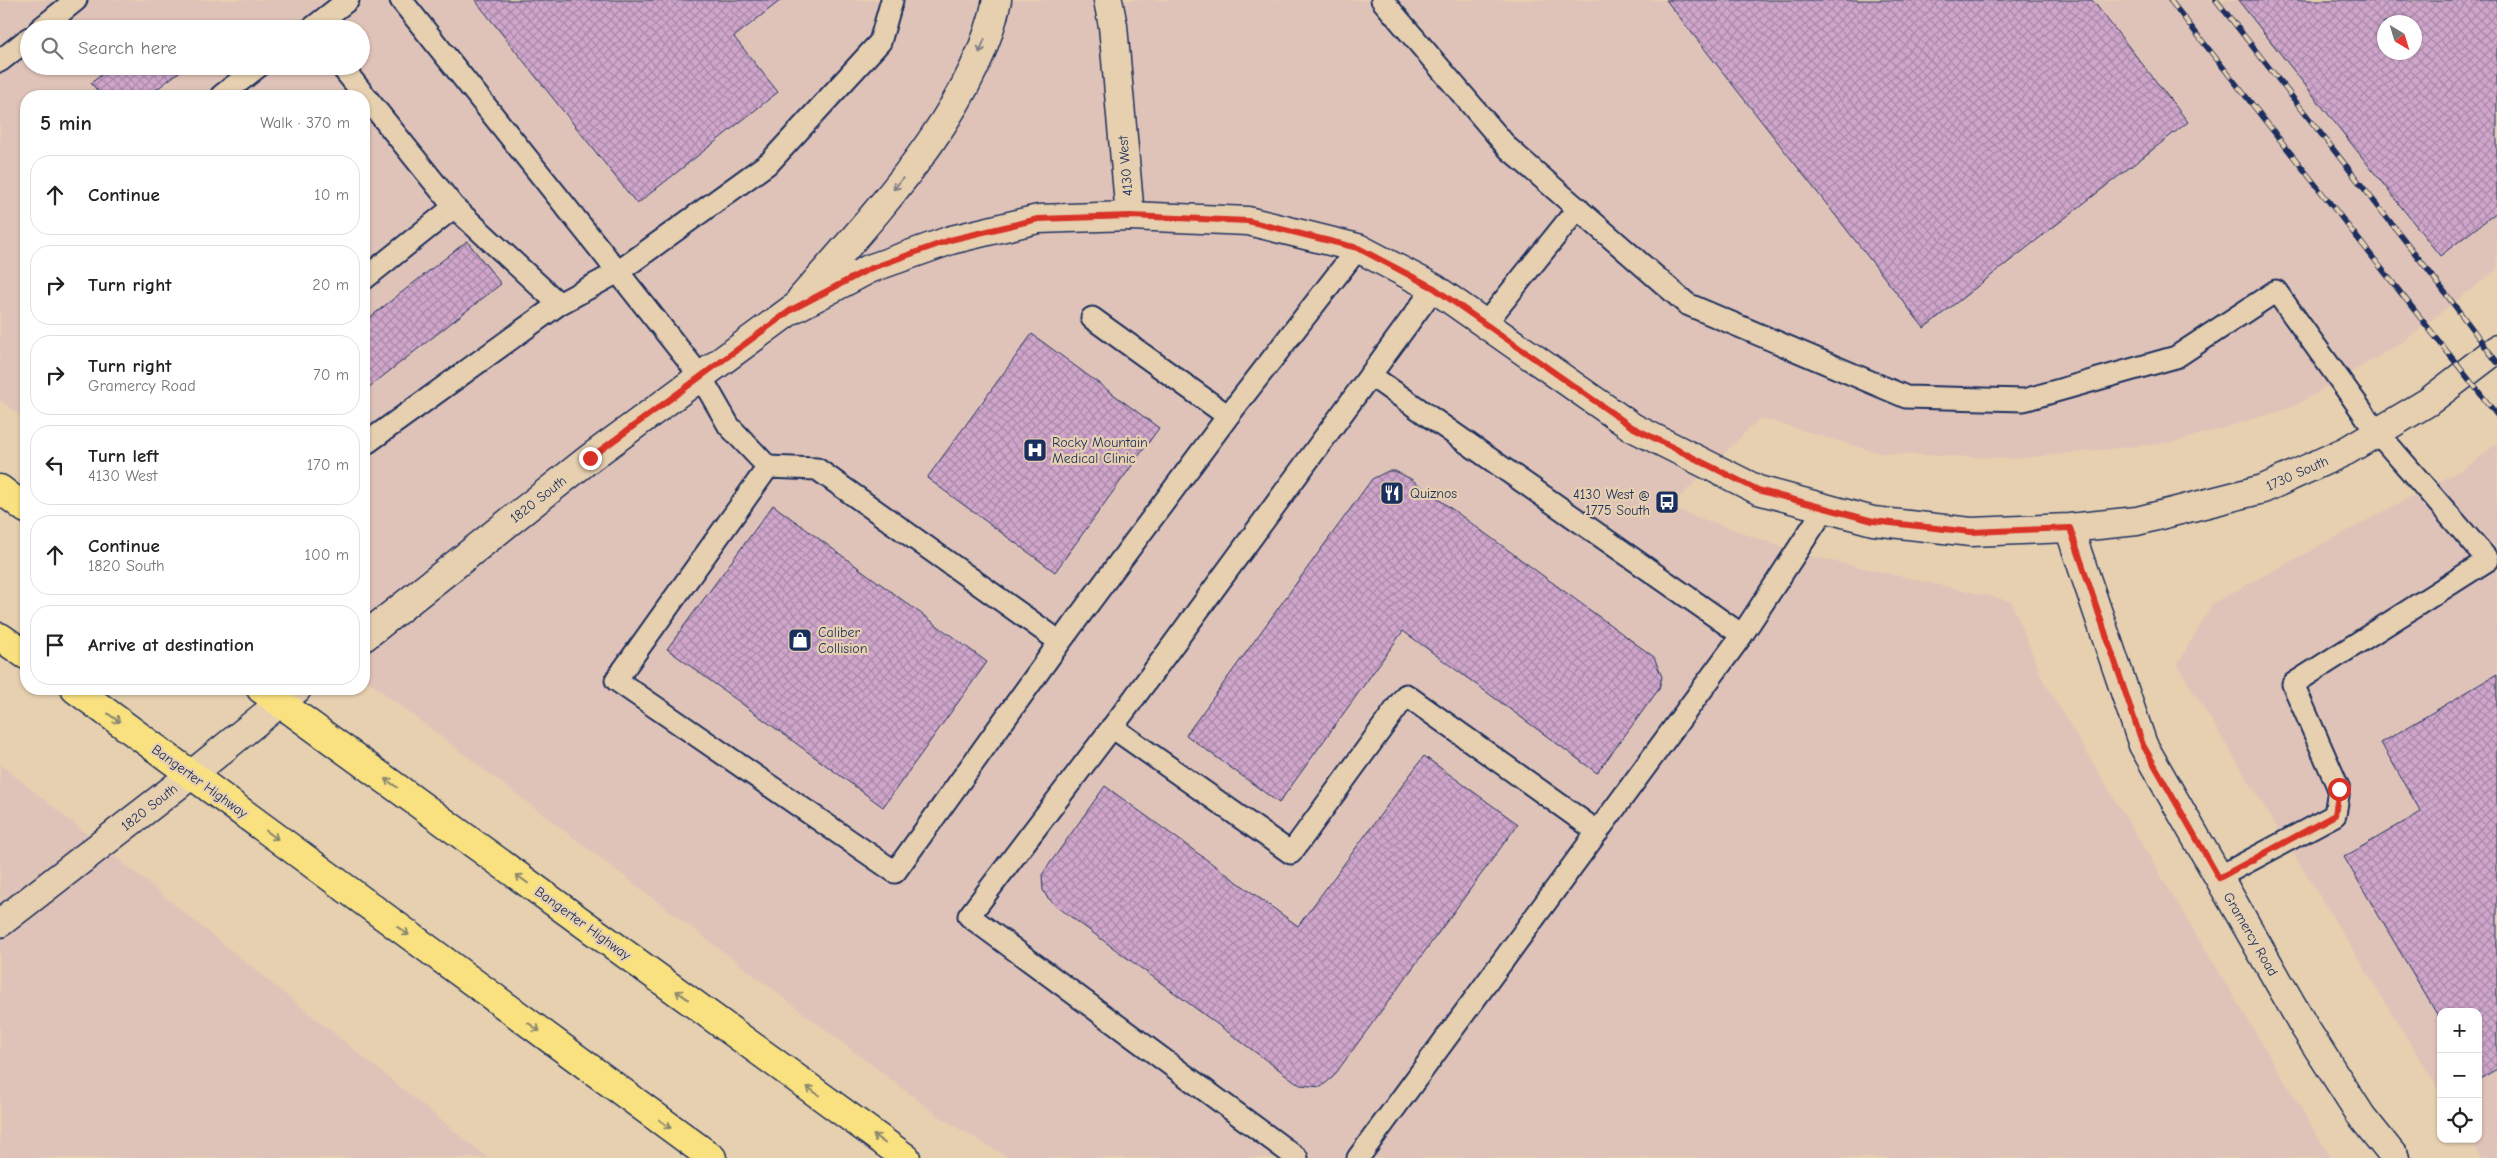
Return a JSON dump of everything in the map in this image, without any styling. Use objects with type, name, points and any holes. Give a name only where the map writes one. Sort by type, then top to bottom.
[{"type":"highway","points":[[0,490],[20,505]]},
{"type":"highway","points":[[0,637],[20,651]]},
{"type":"highway","name":"Bangerter Highway","points":[[82,695],[712,1158]]},
{"type":"highway","name":"Bangerter Highway","points":[[282,695],[906,1158]]},
{"type":"street","points":[[791,310],[921,156],[971,74],[993,17],[996,0]]},
{"type":"street","name":"4130 West","points":[[1108,0],[1113,26],[1130,216],[1248,221],[1358,248],[1434,288],[1632,427],[1758,490],[1873,521],[1971,532],[2070,528]]},
{"type":"street","name":"1820 South","points":[[370,631],[590,458],[791,310],[869,269],[950,240],[1038,219],[1130,216]]},
{"type":"street","name":"1730 South","points":[[2070,528],[2137,522],[2263,489],[2346,451],[2428,402],[2497,349]]},
{"type":"street","name":"Gramercy Road","points":[[2070,528],[2143,745],[2305,1028],[2362,1116],[2395,1158]]},
{"type":"street","name":"1820 South","points":[[0,923],[191,775],[277,695]]},
{"type":"lane","points":[[51,20],[76,0]]},
{"type":"lane","points":[[321,20],[348,0]]},
{"type":"lane","points":[[400,0],[701,377],[729,426],[768,467],[817,469],[1060,642]]},
{"type":"lane","points":[[370,441],[559,304],[618,272],[770,162],[880,42],[892,0]]},
{"type":"lane","points":[[1382,0],[1508,148],[1687,304],[1906,397],[2024,400],[2176,358],[2276,291],[2377,432],[2493,560],[2293,684],[2339,789],[2335,815],[2219,878]]},
{"type":"lane","points":[[0,61],[20,45]]},
{"type":"lane","points":[[229,90],[248,75]]},
{"type":"lane","points":[[348,75],[360,90]]},
{"type":"lane","points":[[370,102],[454,207],[559,304]]},
{"type":"lane","points":[[370,274],[454,207]]},
{"type":"lane","points":[[1485,324],[1578,208]]},
{"type":"lane","points":[[768,467],[616,680],[895,872],[1060,642],[1228,416],[1358,248]]},
{"type":"lane","points":[[1297,1158],[969,916],[1112,727],[1434,288]]},
{"type":"lane","points":[[1092,318],[1228,416]]},
{"type":"lane","points":[[1370,374],[1742,635]]},
{"type":"lane","points":[[1358,1158],[1742,635],[1825,508]]},
{"type":"lane","points":[[1112,727],[1292,853],[1406,695],[1598,832]]},
{"type":"shaded area","points":[[0,0],[2497,0],[2497,269],[2406,340],[2291,408],[2175,442],[2015,459],[1879,453],[1760,418],[1670,507],[1801,554],[2011,601],[2043,680],[2331,1158],[1008,1158],[940,1117],[370,683],[370,90],[20,90],[20,416],[0,400]]},
{"type":"shaded area","points":[[2497,443],[2497,1158],[2481,1158],[2472,1143],[2482,1143],[2482,1008],[2437,1008],[2437,1087],[2177,665],[2213,603],[2470,465]]},
{"type":"shaded area","points":[[0,764],[159,892],[488,1158],[0,1158]]},
{"type":"building","points":[[475,0],[781,0],[734,37],[778,92],[637,204]]},
{"type":"building","points":[[1666,0],[2092,0],[2188,122],[1924,328]]},
{"type":"building","points":[[2238,0],[2497,0],[2497,212],[2440,256]]},
{"type":"building","points":[[101,75],[175,75],[156,90],[97,90],[91,83]]},
{"type":"building","points":[[467,241],[501,284],[370,386],[370,317]]},
{"type":"building","points":[[1032,334],[1159,428],[1055,572],[927,478]]},
{"type":"building","points":[[1388,471],[1395,471],[1411,479],[1654,657],[1662,677],[1659,689],[1597,773],[1403,631],[1279,803],[1186,735],[1372,479]]},
{"type":"building","points":[[773,505],[987,662],[883,807],[667,649]]},
{"type":"building","points":[[2497,674],[2497,1069],[2482,1078],[2482,1008],[2437,1008],[2437,1014],[2344,857],[2421,812],[2381,743]]},
{"type":"building","points":[[1424,756],[1518,824],[1333,1077],[1321,1087],[1300,1085],[1059,908],[1047,897],[1043,890],[1042,875],[1105,786],[1298,926]]},
{"type":"railway","points":[[2170,0],[2497,415]]},
{"type":"railway","points":[[2216,0],[2428,270],[2497,362]]},
{"type":"place","name":"Rocky Mountain Medical Clinic","points":[[1035,450]]},
{"type":"place","name":"Quiznos","points":[[1392,493]]},
{"type":"place","name":"4130 West @ 1775 South","points":[[1667,502]]},
{"type":"place","name":"Caliber Collision","points":[[800,640]]},
{"type":"route","points":[[590,458],[791,310],[869,269],[950,240],[1038,219],[1130,216],[1248,221],[1358,248],[1434,288],[1632,427],[1758,490],[1873,521],[1971,532],[2070,528],[2143,745],[2219,878],[2335,815],[2339,789]]}]
